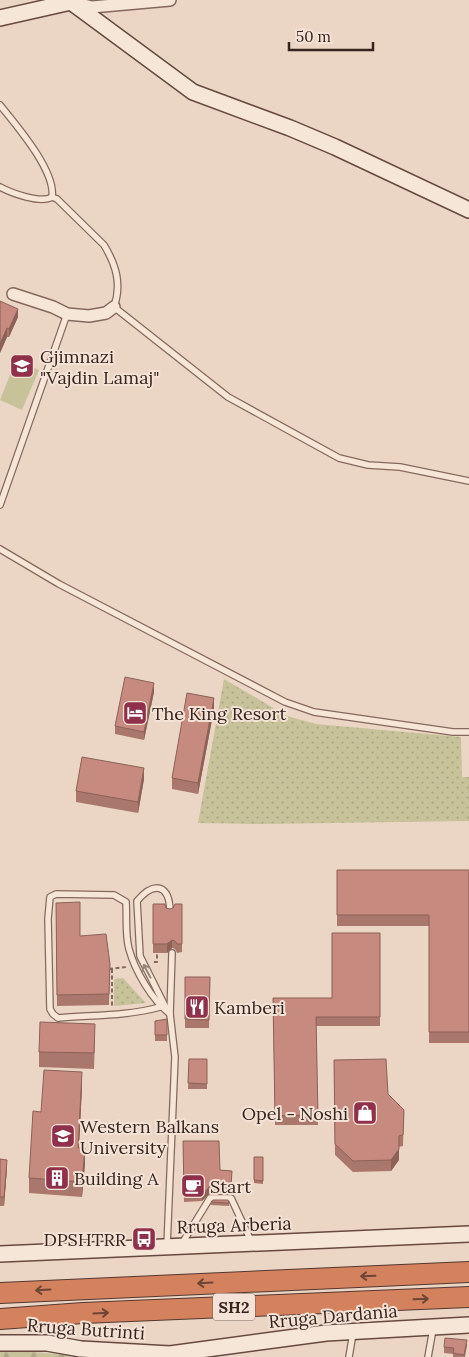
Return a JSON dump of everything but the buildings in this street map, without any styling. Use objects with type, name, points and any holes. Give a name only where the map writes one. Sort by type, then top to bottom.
[{"type":"highway","name":"SH2","points":[[0,1293],[469,1272]]},
{"type":"highway","name":"SH2","points":[[0,1320],[93,1313],[469,1297]]},
{"type":"main road","points":[[0,18],[71,1],[193,92],[290,128],[469,210]]},
{"type":"main road","name":"Rruga Arberia","points":[[0,1254],[469,1234]]},
{"type":"main road","name":"Rruga Dardania","points":[[170,1354],[326,1333],[469,1325]]},
{"type":"main road","name":"Rruga Butrinti","points":[[0,1343],[47,1344],[85,1353],[170,1354]]},
{"type":"street","points":[[71,1],[92,7],[170,0]]},
{"type":"street","points":[[13,294],[53,307],[67,314],[89,316],[106,313],[114,307]]},
{"type":"lane","points":[[0,105],[38,155],[50,183],[52,197]]},
{"type":"lane","points":[[0,187],[39,200],[47,200],[52,197]]},
{"type":"lane","points":[[52,197],[57,199],[104,245],[118,281],[119,294],[114,307],[228,397],[339,458],[368,465],[400,467],[469,482]]},
{"type":"lane","points":[[0,505],[67,314]]},
{"type":"lane","points":[[0,549],[59,584],[285,702],[323,714],[452,732],[469,732]]},
{"type":"lane","points":[[170,913],[170,901],[164,891],[158,888],[147,890],[137,900],[140,956],[170,1014]]},
{"type":"lane","points":[[160,1007],[143,1012],[58,1018],[53,1014],[50,1009],[48,919],[50,897],[56,894],[114,895],[126,902],[129,948],[137,970],[160,1007],[170,1014]]},
{"type":"lane","points":[[172,953],[170,1014],[175,1057],[174,1246]]},
{"type":"lane","points":[[174,1246],[210,1198],[231,1198],[251,1243]]},
{"type":"lane","points":[[428,1357],[433,1327]]},
{"type":"lane","points":[[349,1357],[354,1331]]},
{"type":"path","points":[[112,969],[112,1014]]},
{"type":"green space","points":[[16,360],[39,370],[22,410],[0,400]]},
{"type":"green space","points":[[224,679],[287,716],[316,724],[461,737],[462,777],[469,777],[469,821],[198,823]]},
{"type":"green space","points":[[123,978],[146,1003],[114,1006],[114,979]]},
{"type":"green space","points":[[0,1349],[67,1355],[70,1357],[0,1357]]},
{"type":"place","name":"Gjimnazi \"Vajdin Lamaj\"","points":[[22,366]]},
{"type":"place","name":"The King Resort","points":[[135,713]]},
{"type":"place","name":"Kamberi","points":[[197,1007]]},
{"type":"place","name":"Opel - Noshi","points":[[365,1113]]},
{"type":"place","name":"Western Balkans University","points":[[63,1136]]},
{"type":"place","name":"Building A","points":[[57,1178]]},
{"type":"place","name":"Start","points":[[193,1186]]},
{"type":"place","name":"DPSHTRR","points":[[144,1239]]}]
